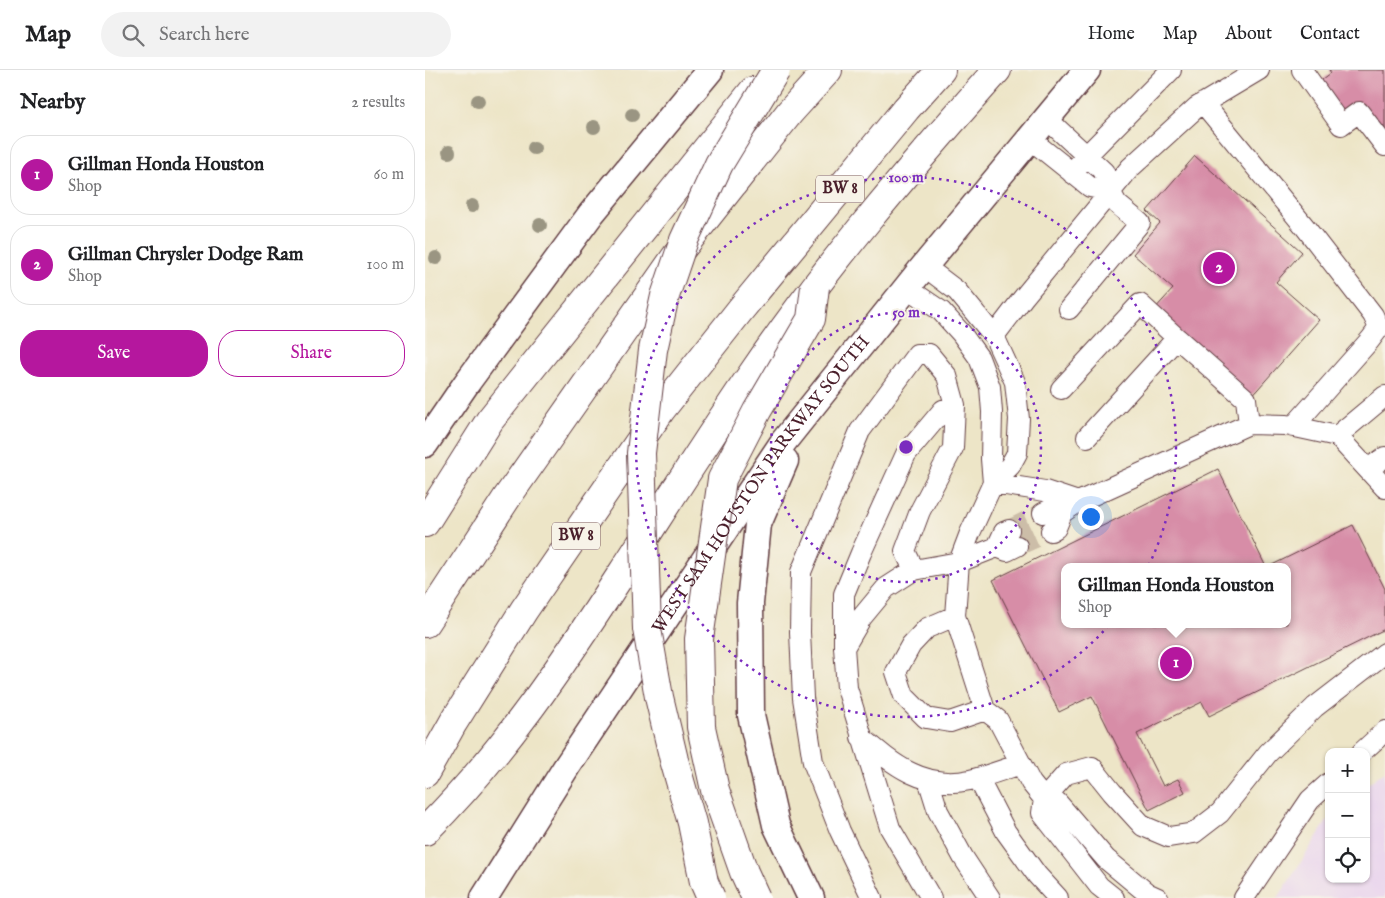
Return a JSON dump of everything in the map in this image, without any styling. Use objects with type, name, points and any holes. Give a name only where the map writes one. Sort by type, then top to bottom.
[{"type":"highway","points":[[425,523],[490,420],[770,70]]},
{"type":"highway","points":[[711,898],[704,882],[693,823],[674,760],[659,697],[647,629],[641,453],[653,350],[665,296],[684,240],[719,164],[775,70]]},
{"type":"highway","points":[[425,623],[508,496],[676,256],[790,112],[828,70]]},
{"type":"highway","name":"BW 8","points":[[425,773],[453,723],[524,610],[661,410],[741,309],[906,109],[941,70]]},
{"type":"highway","points":[[425,831],[493,757],[553,678],[749,378],[815,287],[904,176],[997,70]]},
{"type":"highway","points":[[756,898],[744,872],[715,790],[701,727],[699,639],[722,479],[757,411],[811,319],[815,287]]},
{"type":"main road","points":[[425,444],[466,384],[591,214],[709,70]]},
{"type":"main road","name":"WEST SAM HOUSTON PARKWAY SOUTH","points":[[483,898],[567,766],[784,441],[924,266],[1087,70]]},
{"type":"main road","points":[[811,898],[776,825],[751,715],[750,603],[758,524],[782,467],[813,406]]},
{"type":"street","points":[[1072,173],[1087,155],[1171,70]]},
{"type":"street","points":[[994,336],[1130,168],[1197,106],[1259,70]]},
{"type":"street","points":[[1302,70],[1341,125],[1359,112],[1385,146]]},
{"type":"street","points":[[1203,103],[1305,227],[1373,315],[1379,328],[1293,427]]},
{"type":"street","points":[[1047,119],[1104,172],[1110,191],[1117,204],[1140,223],[1069,309]]},
{"type":"street","points":[[1030,139],[1090,187],[1110,191]]},
{"type":"street","points":[[924,266],[957,291],[994,336],[1015,382],[1019,419],[1017,453],[1010,466],[993,483],[959,562],[955,616],[985,710],[998,720],[1031,783],[1044,799],[1057,802],[1106,859],[1147,893],[1158,898]]},
{"type":"street","points":[[907,288],[941,311],[961,333],[979,358],[990,387],[993,483]]},
{"type":"street","points":[[1061,389],[1140,304],[1246,399],[1249,424]]},
{"type":"street","points":[[1087,437],[1177,338]]},
{"type":"street","points":[[872,898],[840,831],[813,762],[803,698],[800,632],[801,572],[860,431],[917,354],[929,354],[947,376],[955,405],[953,448],[921,511],[905,551],[914,570]]},
{"type":"street","points":[[1337,436],[1385,396]]},
{"type":"street","points":[[931,898],[890,828],[861,737],[847,688],[844,647],[844,594],[906,454],[943,410],[955,405]]},
{"type":"street","points":[[1043,513],[1070,508],[1249,424],[1293,427],[1337,436],[1385,488]]},
{"type":"street","points":[[1368,470],[1385,457]]},
{"type":"street","points":[[993,483],[1045,491],[1070,508]]},
{"type":"street","points":[[1051,531],[1056,528],[1070,508]]},
{"type":"street","points":[[844,647],[862,617],[886,588],[914,570],[959,562],[997,547],[1004,532],[1013,538]]},
{"type":"street","points":[[955,616],[927,628],[911,645],[896,672],[904,696],[926,718],[950,722],[985,710]]},
{"type":"street","points":[[1114,898],[1099,886],[1041,813],[1044,799],[1066,774],[1092,767],[1143,826],[1169,837],[1193,832],[1220,812],[1268,753],[1315,707],[1385,653]]},
{"type":"street","points":[[1366,748],[1385,731]]},
{"type":"street","points":[[861,737],[887,759],[911,775],[939,783],[978,778],[1021,764]]},
{"type":"street","points":[[978,778],[1006,832],[1037,875],[1058,898]]},
{"type":"street","points":[[928,779],[937,812],[963,857],[991,898]]},
{"type":"street","points":[[1244,898],[1311,800],[1325,787]]},
{"type":"shaded area","points":[[1385,771],[1385,898],[1278,898],[1325,824],[1325,883],[1370,883],[1370,782]]},
{"type":"building","points":[[1329,70],[1385,70],[1385,140],[1357,103],[1339,117],[1315,85],[1331,73]]},
{"type":"building","points":[[1195,156],[1302,252],[1276,282],[1319,320],[1250,398],[1153,311],[1173,289],[1133,254],[1160,223],[1147,211]]},
{"type":"building","points":[[1218,469],[1264,563],[1061,563],[1061,628],[1291,628],[1291,563],[1276,563],[1353,525],[1385,589],[1385,629],[1209,716],[1202,702],[1137,734],[1163,786],[1178,779],[1185,792],[1149,810],[1092,696],[1059,712],[993,580]]},
{"type":"tunnel","points":[[1009,530],[1043,513]]},
{"type":"tunnel","points":[[1017,546],[1051,531]]},
{"type":"place","name":"Gillman Chrysler Dodge Ram","points":[[1219,268]]},
{"type":"place","name":"Gillman Honda Houston","points":[[1176,663]]}]
